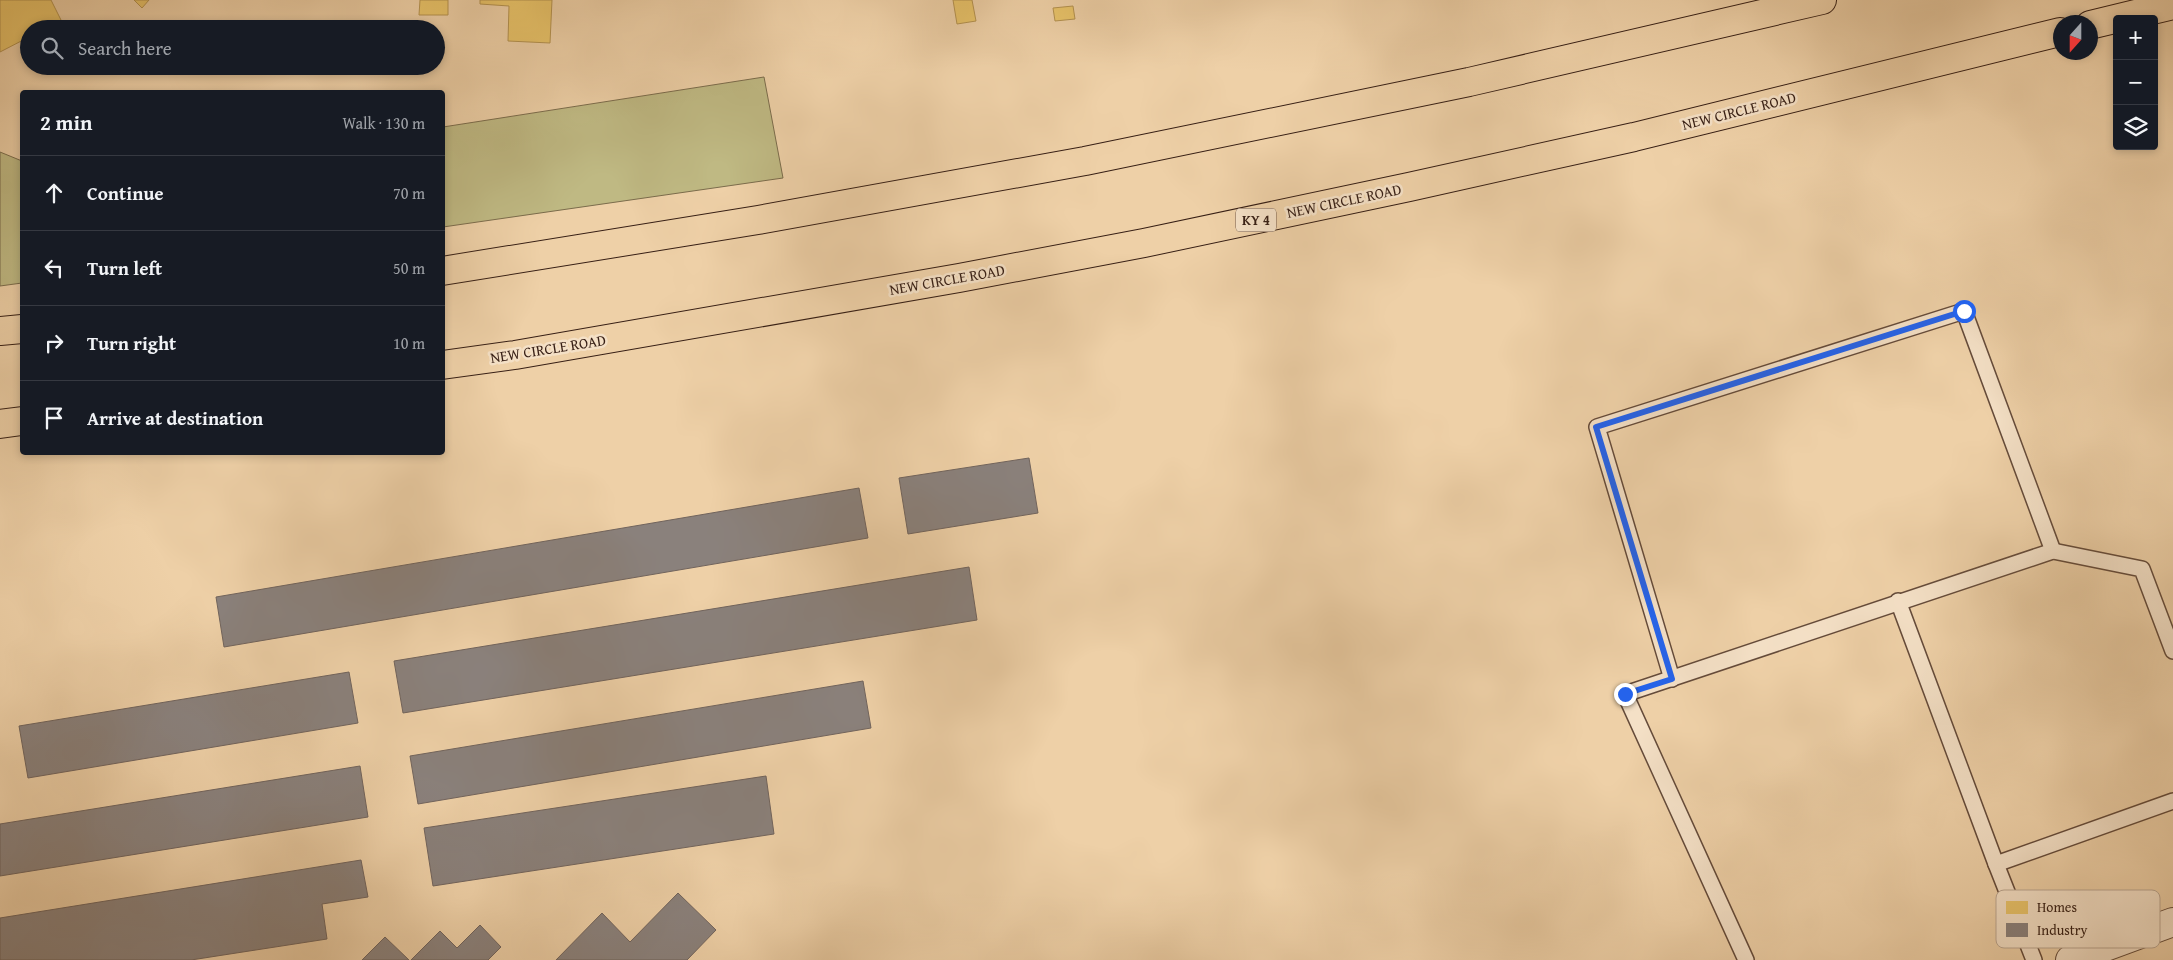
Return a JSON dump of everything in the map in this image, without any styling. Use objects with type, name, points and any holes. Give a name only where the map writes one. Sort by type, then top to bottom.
[{"type":"highway","points":[[445,271],[758,220],[1084,161],[1469,82],[1822,0]]},
{"type":"highway","points":[[2098,23],[2173,5]]},
{"type":"highway","name":"NEW CIRCLE ROAD","points":[[445,365],[515,355],[959,278],[1153,241],[1614,141],[2053,34]]},
{"type":"highway","points":[[0,331],[20,328]]},
{"type":"highway","points":[[0,424],[20,421]]},
{"type":"street","points":[[2160,927],[2173,922]]},
{"type":"street","points":[[2070,960],[2103,948]]},
{"type":"lane","points":[[1672,679],[1596,427],[1964,311],[2053,551]]},
{"type":"lane","points":[[1746,960],[1625,694],[1898,601],[2053,551],[2142,569],[2173,651]]},
{"type":"lane","points":[[1898,601],[2006,890]]},
{"type":"lane","points":[[1996,864],[2173,801]]},
{"type":"lane","points":[[2029,948],[2034,960]]},
{"type":"shaded area","points":[[764,77],[783,178],[445,227],[445,127]]},
{"type":"shaded area","points":[[0,152],[20,160],[20,283],[0,286]]},
{"type":"building: Homes","points":[[0,0],[51,0],[61,20],[20,20],[20,42],[0,52]]},
{"type":"building: Homes","points":[[134,0],[149,0],[142,8]]},
{"type":"building: Homes","points":[[420,0],[448,0],[448,15],[419,15]]},
{"type":"building: Homes","points":[[480,0],[552,0],[550,43],[508,41],[509,6],[480,4]]},
{"type":"building: Homes","points":[[953,0],[972,0],[976,21],[957,24]]},
{"type":"building: Homes","points":[[1073,6],[1075,19],[1055,21],[1053,8]]},
{"type":"building: Industry","points":[[1029,458],[1038,513],[908,534],[899,478]]},
{"type":"building: Industry","points":[[859,488],[868,538],[224,647],[216,597]]},
{"type":"building: Industry","points":[[969,567],[977,620],[403,713],[394,661]]},
{"type":"building: Industry","points":[[349,672],[358,723],[28,778],[19,726]]},
{"type":"building: Industry","points":[[863,681],[871,728],[418,804],[410,756]]},
{"type":"building: Industry","points":[[360,766],[368,817],[0,876],[0,824]]},
{"type":"building: Industry","points":[[766,776],[774,834],[433,886],[424,828]]},
{"type":"building: Industry","points":[[361,860],[368,897],[322,904],[327,939],[191,960],[0,960],[0,918]]},
{"type":"building: Industry","points":[[678,893],[716,930],[687,960],[556,960],[602,913],[630,942]]},
{"type":"building: Industry","points":[[480,925],[501,947],[488,960],[411,960],[440,931],[457,948]]},
{"type":"building: Industry","points":[[385,937],[409,960],[362,960]]},
{"type":"route","points":[[1625,694],[1672,679],[1596,427],[1964,311]]}]
